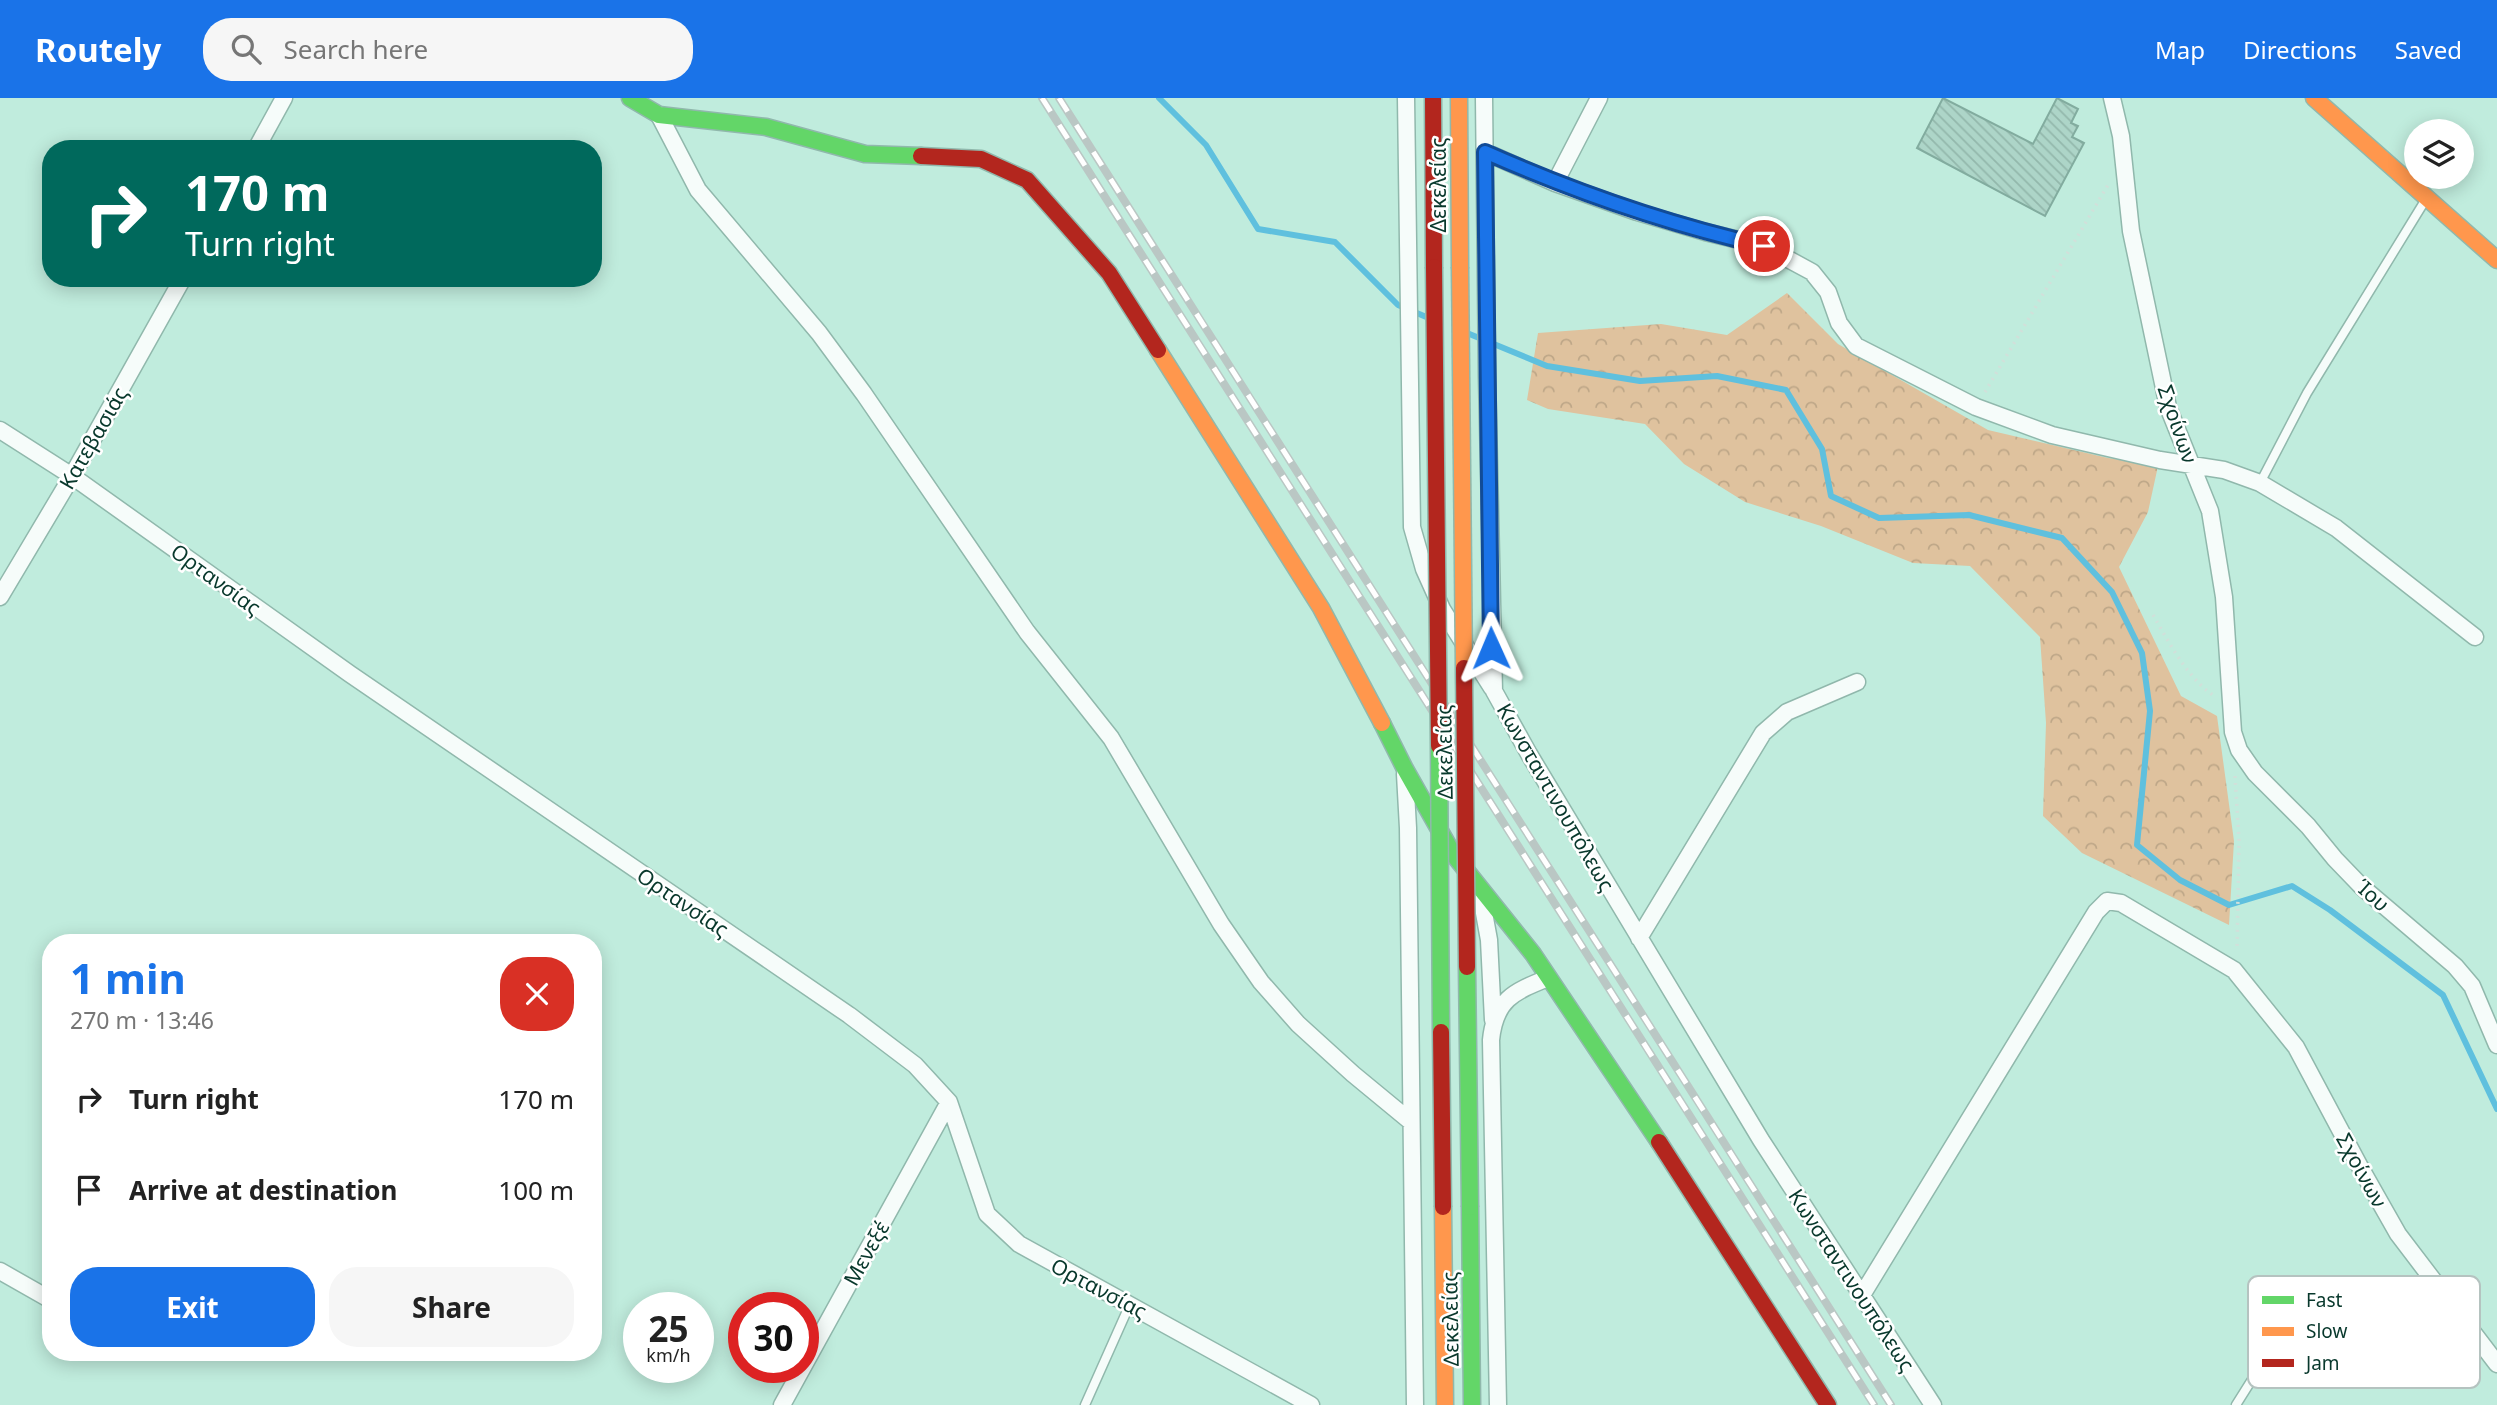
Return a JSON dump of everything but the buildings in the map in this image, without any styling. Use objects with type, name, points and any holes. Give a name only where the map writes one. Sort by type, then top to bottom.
[{"type":"main road","points":[[630,98],[659,115],[766,127],[865,154],[981,159],[1027,180],[1109,273],[1321,608],[1452,854],[1533,954],[1613,1071],[1828,1405]]},
{"type":"main road","name":"Δεκελείας","points":[[1433,98],[1445,1405]]},
{"type":"main road","name":"Δεκελείας","points":[[1459,98],[1472,1405]]},
{"type":"main road","points":[[2314,98],[2497,260]]},
{"type":"street","points":[[261,140],[284,98]]},
{"type":"street","points":[[1406,98],[1412,527],[1424,569],[1442,609],[1494,691]]},
{"type":"street","name":"Κωνσταντινουπόλεως","points":[[1484,98],[1490,580],[1494,691],[1528,754],[1761,1140],[1933,1405]]},
{"type":"street","points":[[1555,183],[1599,98]]},
{"type":"street","name":"Σχοίνων","points":[[2112,98],[2121,136],[2131,231],[2168,407],[2210,511],[2224,597],[2233,732],[2239,750]]},
{"type":"street","points":[[659,115],[698,190],[819,333],[864,394],[1027,632],[1111,738],[1221,924],[1261,982],[1298,1024],[1410,1121]]},
{"type":"street","points":[[1485,152],[1555,183],[1637,212],[1764,246],[1812,272],[1828,292],[1839,323],[1856,346],[1976,407],[2052,435],[2160,460],[2224,470],[2260,483],[2336,528],[2476,637]]},
{"type":"street","name":"Κατεβασιάς","points":[[0,597],[72,476],[178,287]]},
{"type":"street","name":"Ορτανσίας","points":[[0,430],[72,476],[361,682],[849,1015],[915,1065],[949,1102],[987,1214],[1019,1244],[1311,1405]]},
{"type":"street","points":[[1442,609],[1490,580]]},
{"type":"street","points":[[1639,938],[1763,733],[1787,712],[1857,682]]},
{"type":"street","name":"Ίου","points":[[2239,750],[2255,773],[2308,826],[2362,887],[2464,976],[2472,986],[2497,1045]]},
{"type":"street","points":[[1405,769],[1415,1405]]},
{"type":"street","points":[[1480,887],[1489,940],[1493,1020],[1490,1040],[1497,1405]]},
{"type":"street","name":"Σχοίνων","points":[[1862,1295],[2096,912],[2107,901],[2121,903],[2234,970],[2296,1047],[2398,1234],[2430,1276]]},
{"type":"street","points":[[1493,1020],[1504,1000],[1548,978]]},
{"type":"street","name":"Μενεξέ","points":[[782,1405],[949,1102]]},
{"type":"street","points":[[0,1271],[42,1295]]},
{"type":"street","name":"Σχοίνων","points":[[2480,1342],[2497,1364]]},
{"type":"lane","points":[[2260,483],[2307,393],[2427,198]]},
{"type":"lane","points":[[1085,1405],[1130,1304]]},
{"type":"lane","points":[[2236,1405],[2248,1386]]},
{"type":"path","points":[[1976,407],[2105,189],[2124,163]]},
{"type":"path","points":[[2153,615],[2174,652],[2200,685],[2232,708]]},
{"type":"path","points":[[2238,936],[2239,840],[2234,774],[2239,750]]},
{"type":"green space","points":[[1787,293],[1838,344],[1988,430],[2108,458],[2158,466],[2148,512],[2119,567],[2181,696],[2217,716],[2234,841],[2229,925],[2082,853],[2043,816],[2046,723],[2040,637],[1970,566],[1913,563],[1821,526],[1745,502],[1684,464],[1645,424],[1548,409],[1527,400],[1538,333],[1661,324],[1727,335]]},
{"type":"waterway","points":[[1159,98],[1206,145],[1258,229],[1335,242],[1398,305],[1431,319]]},
{"type":"waterway","points":[[1467,333],[1547,366],[1640,381],[1717,376],[1786,390],[1822,449],[1831,496],[1879,518],[1969,515],[2062,538],[2112,592],[2142,653],[2150,711],[2137,845],[2180,880],[2229,905],[2292,886],[2330,910],[2443,995],[2497,1109]]},
{"type":"railway","points":[[1042,98],[1874,1405]]},
{"type":"railway","points":[[1059,98],[1891,1405]]},
{"type":"traffic: fast","points":[[630,98],[659,115],[766,127],[865,154],[921,156]]},
{"type":"traffic: fast","points":[[1382,723],[1453,854],[1533,954],[1659,1142]]},
{"type":"traffic: fast","points":[[1439,746],[1441,1032]]},
{"type":"traffic: fast","points":[[1467,967],[1470,1207]]},
{"type":"traffic: fast","points":[[1470,1207],[1472,1405]]},
{"type":"traffic: slow","points":[[1459,98],[1460,267]]},
{"type":"traffic: slow","points":[[2314,98],[2497,260]]},
{"type":"traffic: slow","points":[[1460,267],[1464,668]]},
{"type":"traffic: slow","points":[[1158,350],[1321,608],[1382,723]]},
{"type":"traffic: slow","points":[[1443,1207],[1445,1405]]},
{"type":"traffic: jam","points":[[1433,98],[1434,267]]},
{"type":"traffic: jam","points":[[921,156],[981,159],[1027,180],[1109,273],[1158,350]]},
{"type":"traffic: jam","points":[[1434,267],[1439,746]]},
{"type":"traffic: jam","points":[[1464,668],[1467,967]]},
{"type":"traffic: jam","points":[[1441,1032],[1443,1207]]},
{"type":"traffic: jam","points":[[1659,1142],[1828,1405]]},
{"type":"route","points":[[1491,648],[1485,152],[1555,183],[1637,212],[1764,246]]}]
